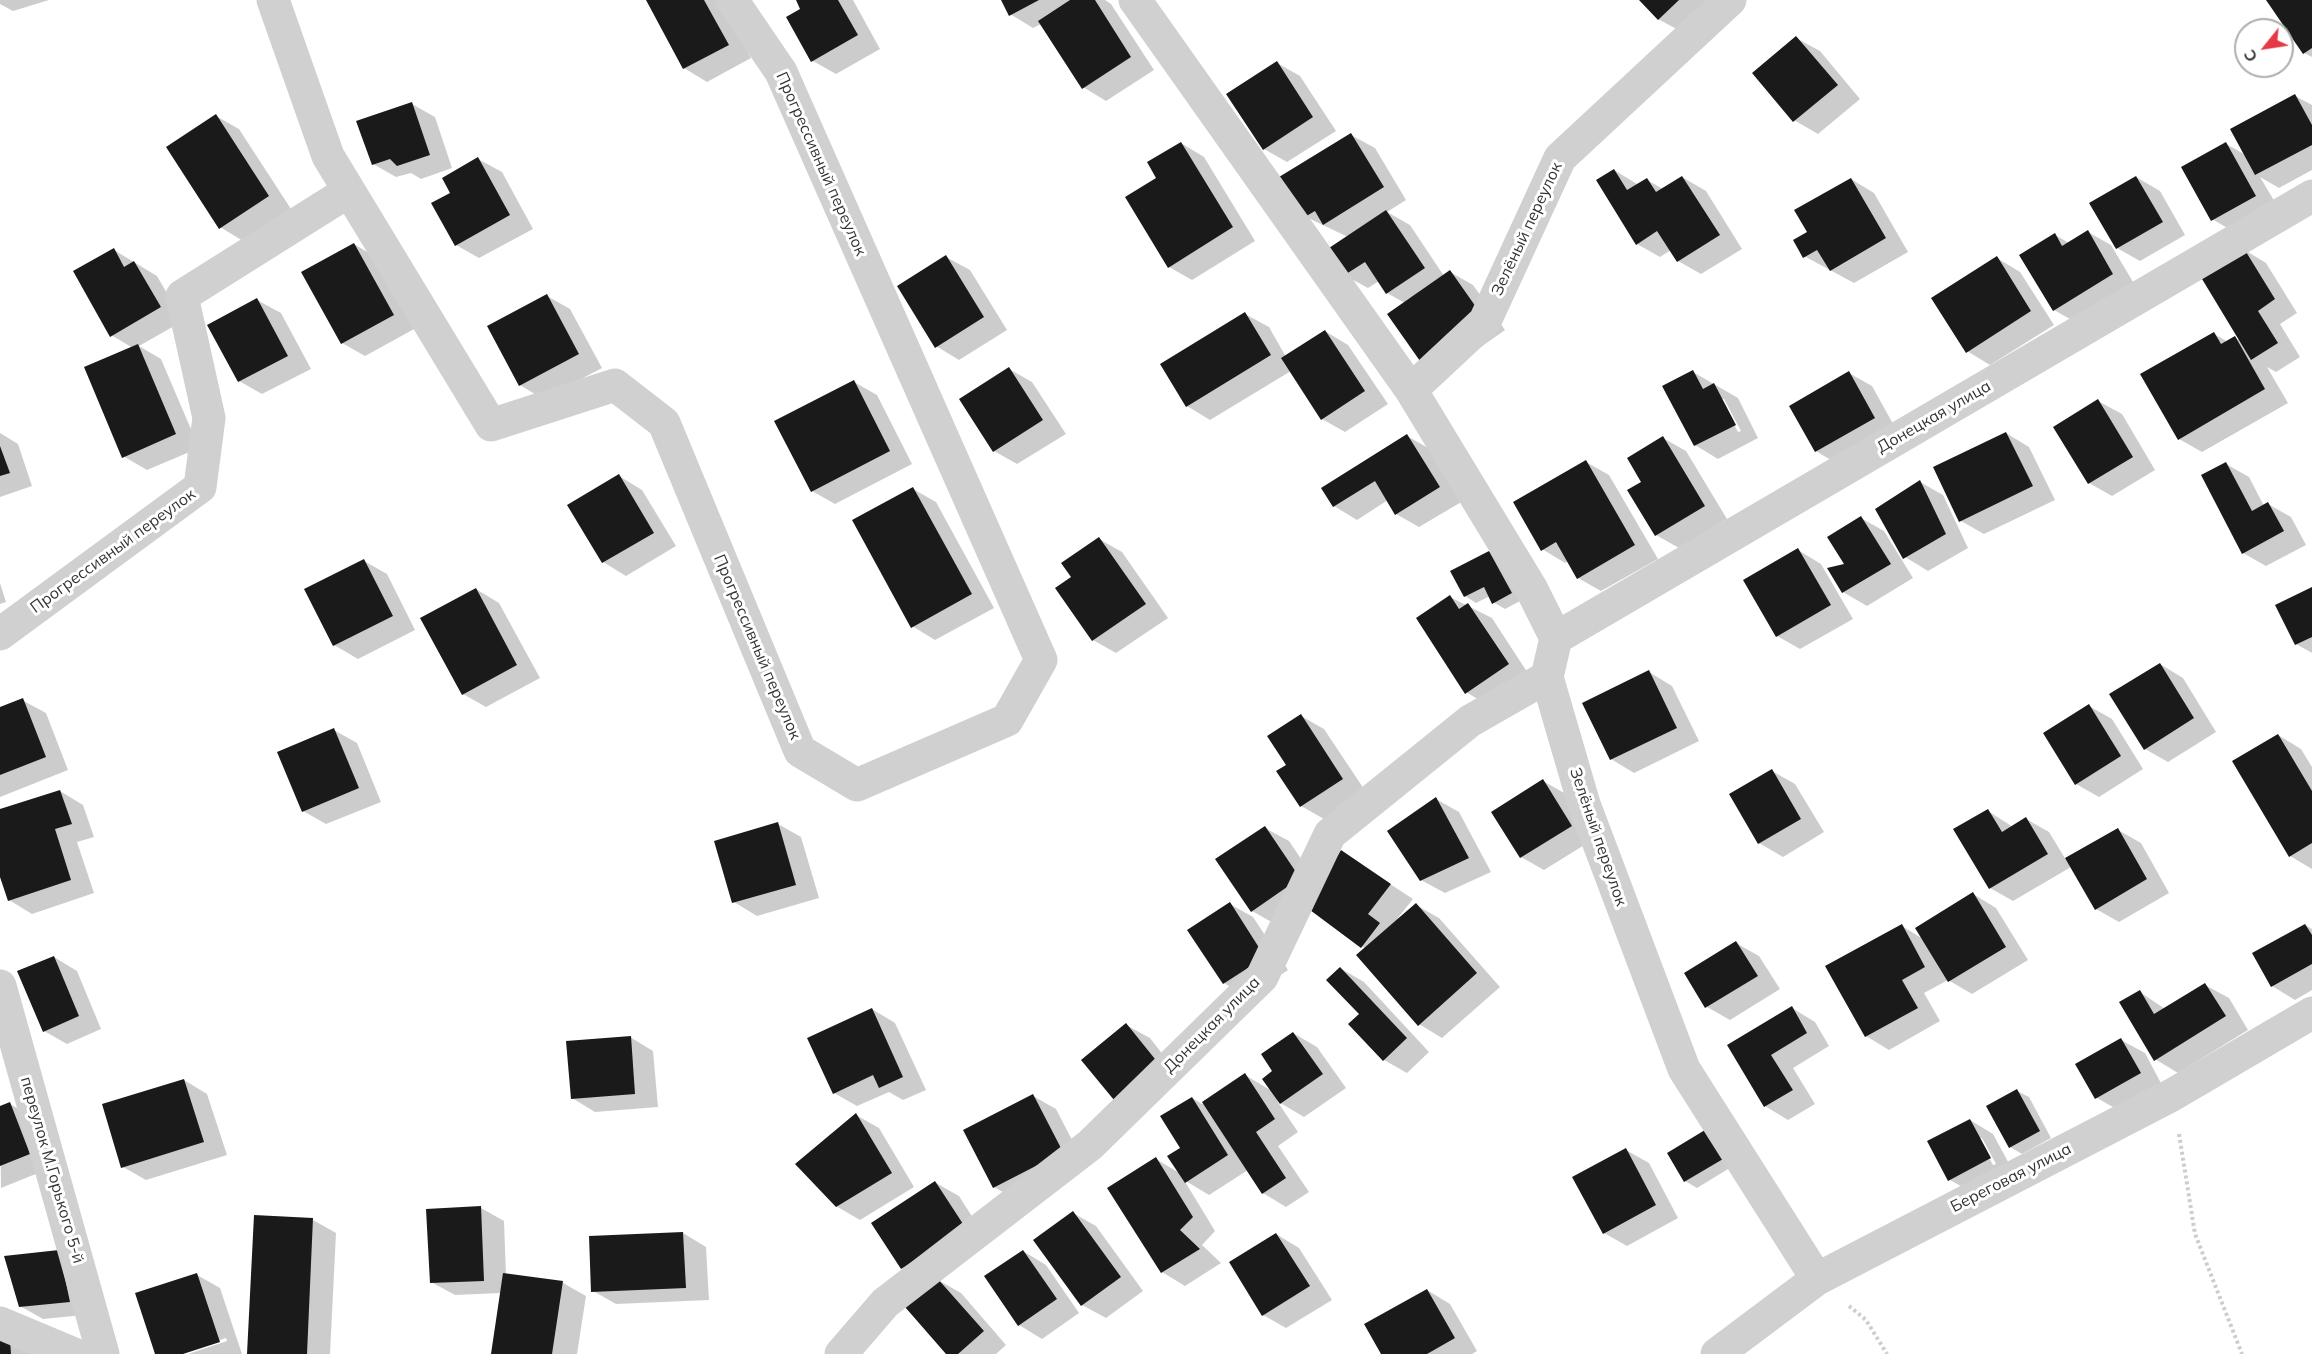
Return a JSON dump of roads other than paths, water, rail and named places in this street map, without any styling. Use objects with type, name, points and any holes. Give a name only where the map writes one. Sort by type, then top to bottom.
[{"type":"street","name":"Прогрессивный переулок","points":[[273,0],[328,156],[491,425],[615,385],[664,423],[801,751],[857,785],[1007,720],[1041,660],[781,72],[732,0]]},
{"type":"street","points":[[1135,0],[1411,390],[1531,588],[1556,638]]},
{"type":"street","name":"Зелёный переулок","points":[[1411,390],[1485,321],[1560,158],[1730,0]]},
{"type":"street","name":"Прогрессивный переулок","points":[[0,634],[200,487],[209,418],[182,296],[349,191]]},
{"type":"street","name":"Донецкая улица","points":[[1556,638],[2312,196]]},
{"type":"street","name":"Зелёный переулок","points":[[1556,638],[1548,677],[1584,804],[1684,1069],[1817,1279]]},
{"type":"street","name":"Донецкая улица","points":[[842,1354],[885,1303],[1090,1145],[1262,977],[1330,834],[1470,722],[1548,677]]},
{"type":"street","name":"переулок М.Горького 5-й","points":[[0,986],[103,1354]]},
{"type":"street","name":"Береговая улица","points":[[1717,1354],[1817,1279],[2172,1095],[2312,1013]]},
{"type":"street","points":[[0,1323],[74,1354]]}]
